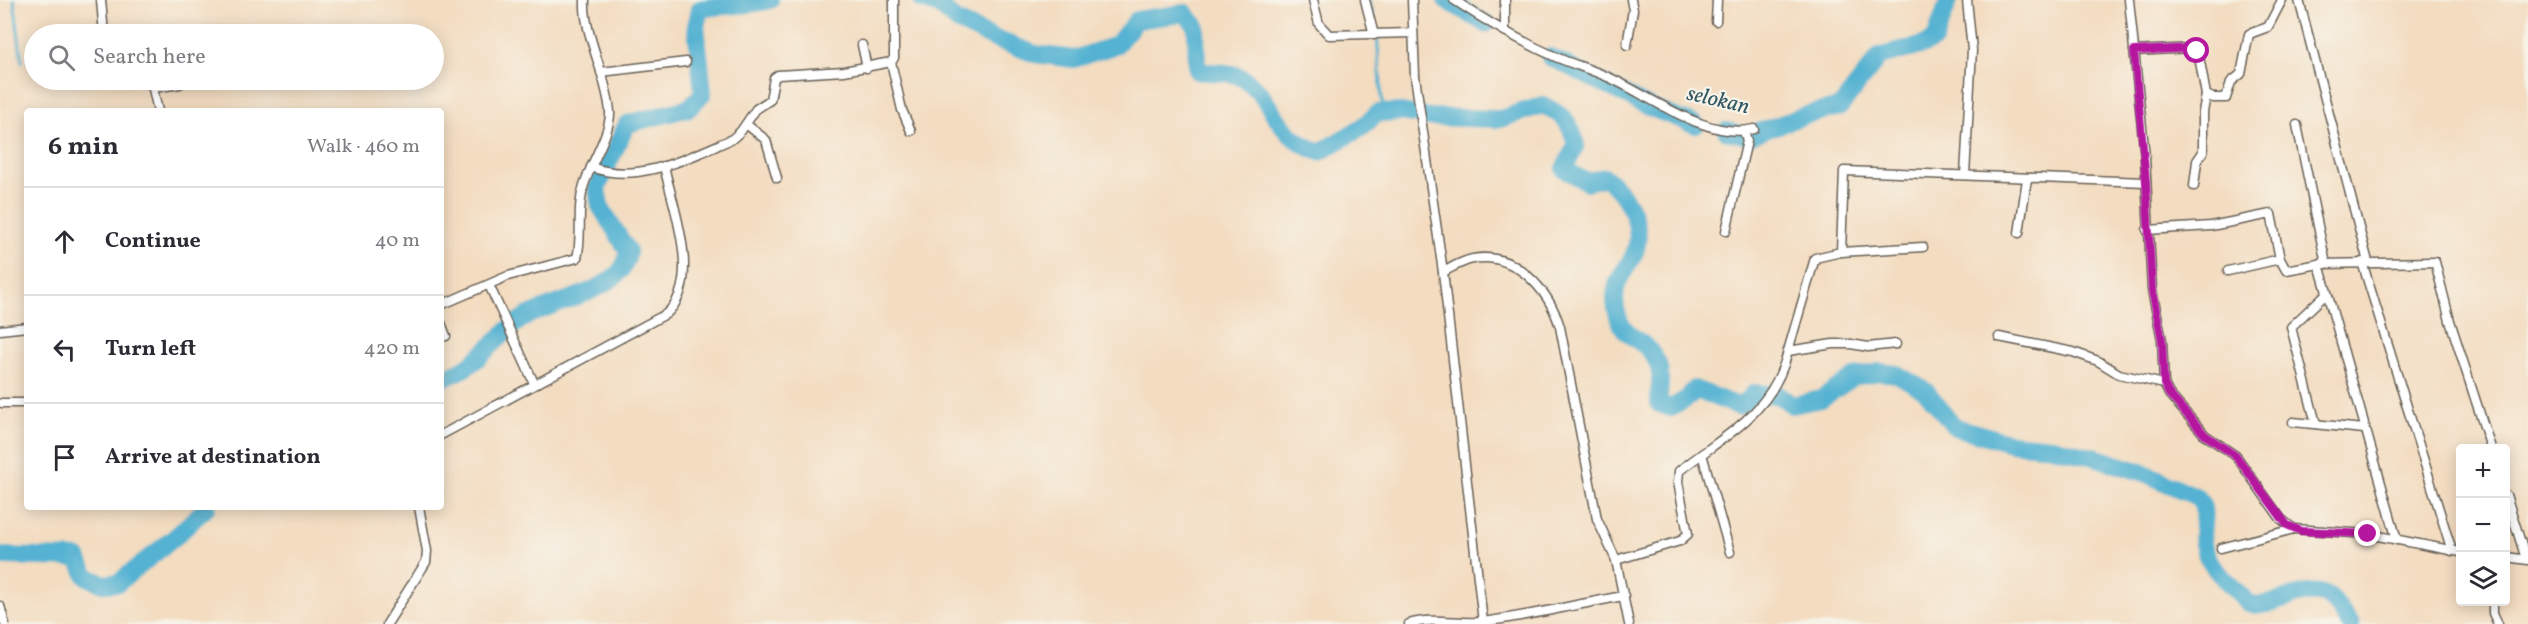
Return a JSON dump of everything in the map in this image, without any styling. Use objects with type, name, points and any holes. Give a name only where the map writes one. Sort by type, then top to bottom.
[{"type":"street","points":[[101,0],[103,24]]},
{"type":"street","points":[[444,304],[524,270],[577,258],[580,200],[609,121],[602,72],[586,25],[585,0]]},
{"type":"street","points":[[894,0],[894,58],[891,62],[902,110],[911,131]]},
{"type":"street","points":[[1313,0],[1319,24],[1329,35],[1413,33]]},
{"type":"street","points":[[1365,0],[1378,35]]},
{"type":"street","points":[[1412,0],[1419,115],[1443,272],[1483,622]]},
{"type":"street","points":[[1454,0],[1505,31],[1558,58],[1611,78],[1679,114],[1745,135]]},
{"type":"street","points":[[1505,0],[1505,31]]},
{"type":"street","points":[[1627,45],[1633,10],[1631,0]]},
{"type":"street","points":[[1716,21],[1717,0]]},
{"type":"street","points":[[1965,175],[1972,50],[1967,0]]},
{"type":"street","points":[[2129,0],[2146,182],[2152,290],[2162,340],[2164,384],[2169,394],[2205,435],[2236,456],[2281,519],[2294,529]]},
{"type":"street","points":[[2206,95],[2213,98],[2228,96],[2230,84],[2241,74],[2249,34],[2268,27],[2279,0]]},
{"type":"street","points":[[2221,548],[2294,529],[2368,534],[2456,552],[2365,262],[2299,0]]},
{"type":"street","points":[[862,45],[867,68]]},
{"type":"street","points":[[2134,51],[2193,48],[2199,56],[2206,95],[2203,112],[2203,152],[2195,167],[2194,186]]},
{"type":"street","points":[[602,72],[686,62]]},
{"type":"street","points":[[591,167],[611,174],[664,166],[732,139],[756,109],[772,97],[774,78],[778,75],[867,68],[891,62]]},
{"type":"street","points":[[154,90],[158,108]]},
{"type":"street","points":[[746,124],[766,140],[777,178]]},
{"type":"street","points":[[2297,124],[2326,294],[2397,540]]},
{"type":"street","points":[[1726,231],[1745,135],[1754,129]]},
{"type":"street","points":[[444,433],[534,383],[619,340],[666,314],[677,305],[684,283],[686,265],[664,166]]},
{"type":"street","points":[[1841,252],[1844,171],[2146,182]]},
{"type":"street","points":[[2019,233],[2027,178]]},
{"type":"street","points":[[2147,230],[2211,226],[2271,214],[2280,259],[2286,270],[2322,264],[2435,262],[2450,321],[2490,444]]},
{"type":"street","points":[[1616,560],[1680,541],[1688,534],[1677,475],[1738,427],[1771,393],[1788,351],[1811,281],[1814,260],[1841,252],[1923,247]]},
{"type":"street","points":[[1443,272],[1474,258],[1503,262],[1532,279],[1551,303],[1560,327],[1597,519],[1616,560],[1629,624]]},
{"type":"street","points":[[2228,271],[2280,259]]},
{"type":"street","points":[[489,285],[534,383]]},
{"type":"street","points":[[2316,424],[2291,327],[2326,294]]},
{"type":"street","points":[[0,330],[24,327]]},
{"type":"street","points":[[444,331],[446,336]]},
{"type":"street","points":[[1999,338],[2073,352],[2098,361],[2119,374],[2164,384]]},
{"type":"street","points":[[1788,351],[1833,344],[1868,347],[1896,344]]},
{"type":"street","points":[[2,403],[24,403]]},
{"type":"street","points":[[2293,422],[2364,429]]},
{"type":"street","points":[[1702,454],[1730,552]]},
{"type":"street","points":[[2506,498],[2527,560],[2510,558]]},
{"type":"street","points":[[387,624],[426,562],[427,551],[420,510]]},
{"type":"street","points":[[1409,624],[1424,620],[1483,622],[1624,596]]},
{"type":"street","points":[[0,606],[5,624]]},
{"type":"street","points":[[2493,606],[2493,613],[2498,624]]},
{"type":"waterway","points":[[14,0],[22,62]]},
{"type":"waterway","points":[[444,377],[454,374],[477,359],[517,322],[540,310],[593,290],[619,273],[628,251],[600,206],[597,188],[627,124],[689,108],[703,93],[696,26],[700,9],[770,0]]},
{"type":"waterway","points":[[922,0],[940,6],[957,21],[995,39],[1035,54],[1074,59],[1116,45],[1137,20],[1185,13],[1196,26],[1197,71],[1230,73],[1239,76],[1260,94],[1291,136],[1320,152],[1361,128],[1378,113],[1402,112],[1428,117],[1500,119],[1543,105],[1566,120],[1574,137],[1576,145],[1564,169],[1587,182],[1605,177],[1619,190],[1634,215],[1638,234],[1637,244],[1632,259],[1616,287],[1616,308],[1623,327],[1646,346],[1656,360],[1660,377],[1659,404],[1671,408],[1688,398],[1694,389],[1738,406],[1754,393],[1779,395],[1792,405],[1821,399],[1854,377],[1879,372],[1897,374],[1926,391],[1955,427],[2011,443],[2052,447],[2094,457],[2147,474],[2195,496],[2200,501],[2204,512],[2202,538],[2206,553],[2215,569],[2247,602],[2255,605],[2265,604],[2307,593],[2317,593],[2326,595],[2333,601],[2351,624]]},
{"type":"waterway","points":[[1370,0],[1373,16]]},
{"type":"waterway","name":"selokan","points":[[1446,0],[1486,24]]},
{"type":"waterway","name":"selokan","points":[[1726,131],[1748,136],[1806,115],[1840,107],[1879,57],[1924,45],[1935,39],[1949,0]]},
{"type":"waterway","points":[[1377,34],[1383,113]]},
{"type":"waterway","name":"selokan","points":[[1550,57],[1651,108],[1696,125]]},
{"type":"waterway","points":[[0,556],[78,558],[86,576],[103,584],[118,583],[174,538],[204,510]]},
{"type":"route","points":[[2197,51],[2193,48],[2134,51],[2140,133],[2145,158],[2147,230],[2152,290],[2162,340],[2164,384],[2169,394],[2205,435],[2229,449],[2253,475],[2287,525],[2301,531],[2368,534]]}]
